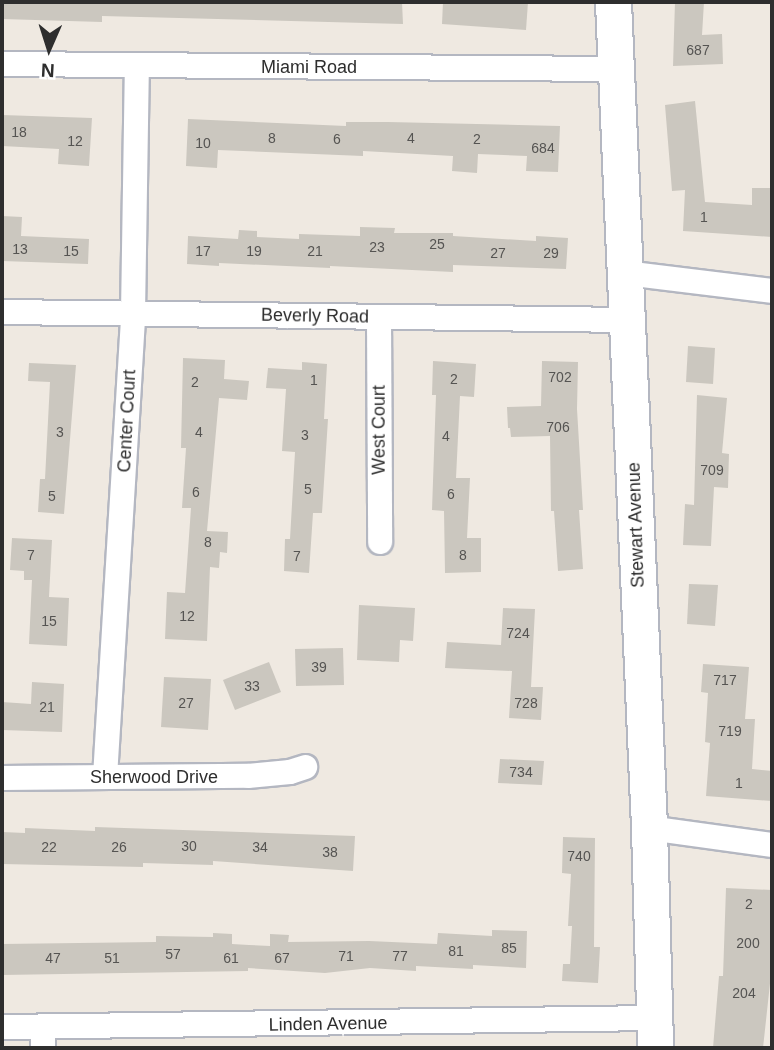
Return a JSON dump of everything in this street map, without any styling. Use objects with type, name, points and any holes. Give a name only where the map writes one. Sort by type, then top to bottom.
[{"type":"main road","name":"Stewart Avenue","points":[[613,2],[649,828],[655,1033]]},
{"type":"street","name":"Miami Road","points":[[2,64],[616,69]]},
{"type":"street","name":"Center Court","points":[[105,777],[133,314],[137,65]]},
{"type":"street","points":[[626,273],[772,291]]},
{"type":"street","name":"Beverly Road","points":[[2,313],[628,320]]},
{"type":"street","name":"West Court","points":[[379,317],[380,542]]},
{"type":"street","name":"Sherwood Drive","points":[[2,778],[276,775],[305,766]]},
{"type":"street","points":[[649,828],[772,845]]},
{"type":"street","name":"Linden Avenue","points":[[2,1027],[43,1038],[655,1033]]},
{"type":"building","points":[[2,2],[402,2],[403,24],[102,16],[102,22],[2,19]]},
{"type":"building","points":[[443,2],[528,2],[526,30],[442,24]]},
{"type":"building","points":[[675,2],[704,2],[702,35],[722,34],[723,64],[673,66]]},
{"type":"building","points":[[695,101],[705,202],[752,205],[752,188],[772,188],[772,237],[683,231],[685,190],[672,191],[665,105]]},
{"type":"building","points":[[2,115],[92,118],[89,166],[58,164],[59,149],[2,146]]},
{"type":"building","points":[[188,119],[346,126],[346,122],[560,126],[558,172],[526,171],[527,156],[478,154],[477,173],[452,171],[453,156],[363,151],[363,156],[218,150],[217,168],[186,166]]},
{"type":"building","points":[[2,216],[22,217],[21,236],[89,239],[88,264],[2,261]]},
{"type":"building","points":[[360,227],[395,228],[394,233],[453,233],[453,236],[536,241],[536,236],[568,238],[566,269],[453,265],[453,272],[330,266],[187,264],[188,236],[238,239],[239,230],[257,231],[257,237],[299,239],[299,234],[360,236]]},
{"type":"building","points":[[688,346],[715,348],[713,384],[686,382]]},
{"type":"building","points":[[183,358],[225,360],[224,379],[249,381],[247,400],[219,398],[207,531],[228,532],[227,553],[220,552],[219,568],[210,567],[207,641],[165,639],[167,592],[185,593],[191,508],[182,508],[186,448],[181,448]]},
{"type":"building","points":[[433,361],[476,364],[474,397],[460,396],[456,478],[470,478],[467,538],[481,538],[481,572],[445,573],[444,511],[432,510],[436,395],[432,395]]},
{"type":"building","points":[[542,361],[578,362],[577,409],[583,510],[579,510],[583,569],[558,571],[554,511],[551,511],[550,436],[511,437],[508,428],[507,407],[541,406]]},
{"type":"building","points":[[302,362],[327,364],[324,419],[328,419],[322,513],[313,513],[309,573],[284,571],[285,539],[290,539],[295,452],[282,451],[286,389],[266,388],[268,368],[302,370]]},
{"type":"building","points":[[29,363],[76,365],[64,514],[38,512],[40,479],[45,479],[50,382],[28,381]]},
{"type":"building","points":[[697,395],[727,398],[722,453],[729,454],[728,488],[714,487],[711,546],[683,545],[685,504],[694,505]]},
{"type":"building","points":[[12,538],[52,540],[49,597],[69,598],[67,646],[29,644],[32,580],[24,580],[24,571],[10,570]]},
{"type":"building","points":[[689,584],[718,585],[715,626],[687,624]]},
{"type":"building","points":[[359,605],[415,608],[413,641],[400,640],[399,662],[357,660]]},
{"type":"building","points":[[503,608],[535,609],[531,687],[543,687],[541,720],[509,718],[512,671],[445,668],[447,642],[501,645]]},
{"type":"building","points":[[343,648],[344,685],[296,686],[295,649]]},
{"type":"building","points":[[269,662],[281,692],[235,710],[223,680]]},
{"type":"building","points":[[703,664],[749,667],[745,719],[755,719],[752,769],[772,771],[772,801],[706,796],[710,743],[705,742],[708,693],[701,692]]},
{"type":"building","points":[[164,677],[211,679],[208,730],[161,727]]},
{"type":"building","points":[[32,682],[64,684],[62,732],[2,730],[2,702],[31,704]]},
{"type":"building","points":[[500,759],[544,761],[542,785],[498,783]]},
{"type":"building","points":[[95,827],[355,836],[353,871],[213,861],[213,865],[143,863],[143,867],[2,864],[2,832],[25,833],[25,828],[95,831]]},
{"type":"building","points":[[563,837],[595,838],[594,947],[600,947],[598,983],[562,981],[563,964],[570,964],[572,926],[568,926],[571,874],[562,873]]},
{"type":"building","points":[[726,888],[772,890],[772,965],[763,1048],[713,1048],[719,976],[723,976]]},
{"type":"building","points":[[492,930],[527,931],[526,968],[416,966],[416,971],[370,968],[325,973],[248,968],[248,971],[2,975],[2,944],[156,942],[156,936],[213,937],[213,933],[232,934],[232,944],[249,945],[270,946],[270,934],[289,935],[288,942],[437,944],[438,933],[492,936]]}]
